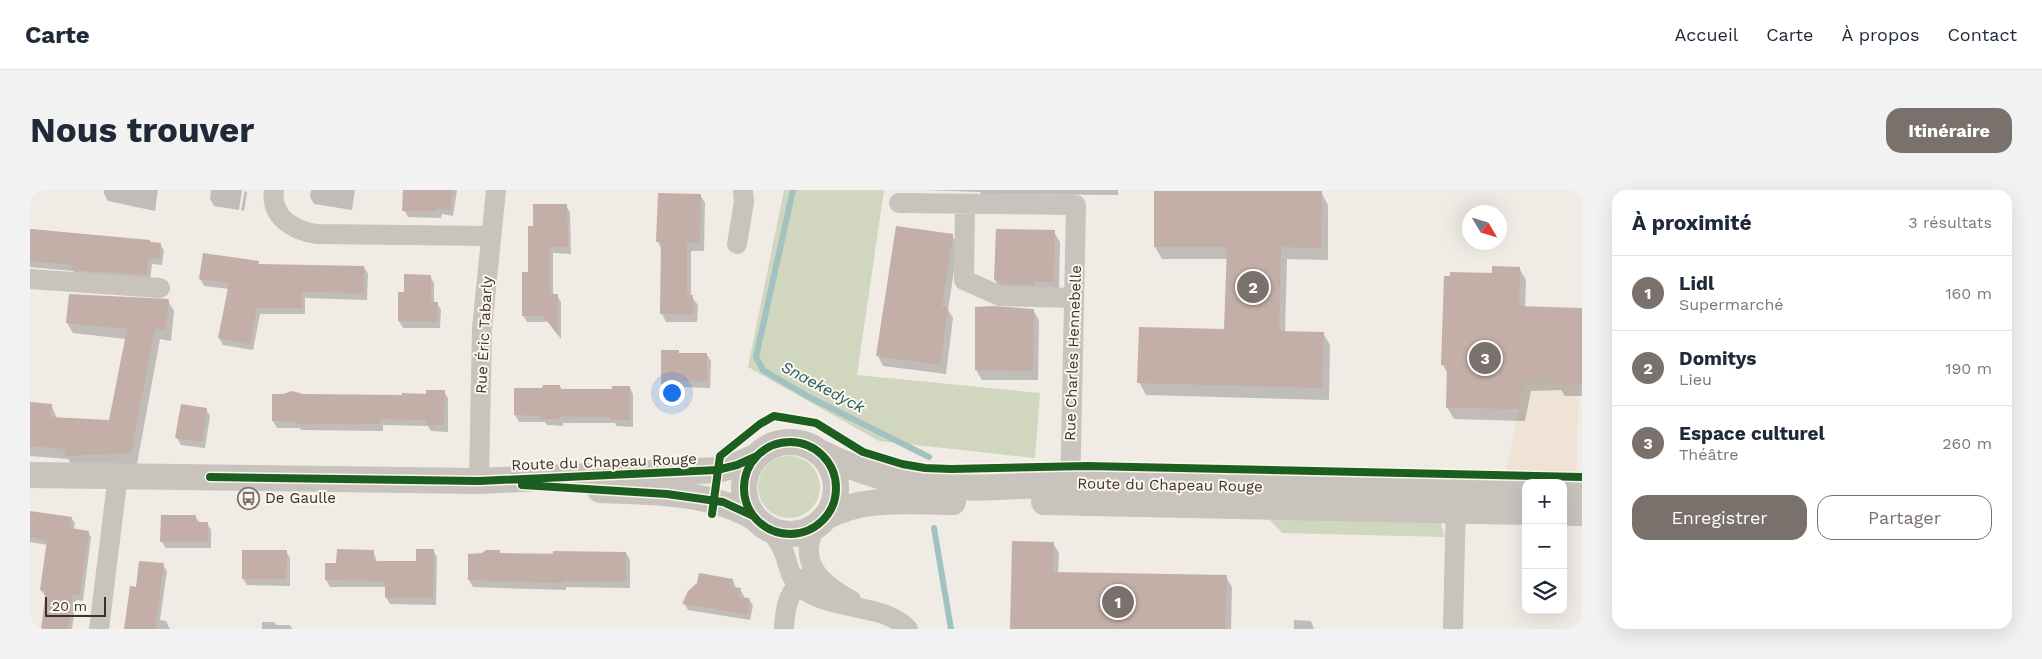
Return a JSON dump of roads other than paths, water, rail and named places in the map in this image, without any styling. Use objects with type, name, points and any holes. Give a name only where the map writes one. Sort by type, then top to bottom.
[{"type":"street","points":[[274,190],[274,200],[278,212],[291,226],[303,232],[317,234],[490,236]]},
{"type":"street","name":"Rue Éric Tabarly","points":[[479,481],[482,328],[496,190]]},
{"type":"street","points":[[737,244],[744,202],[743,190]]},
{"type":"street","points":[[899,203],[965,204],[964,280],[1000,296],[1074,298]]},
{"type":"street","name":"Rue Charles Hennebelle","points":[[965,204],[1076,205],[1070,493]]},
{"type":"street","points":[[30,279],[160,288]]},
{"type":"street","points":[[870,611],[831,588],[815,572],[811,564],[809,549],[821,522],[834,501],[836,478],[831,466],[819,452],[803,444],[785,442],[772,445],[757,456],[747,471],[744,484],[746,502],[782,546],[792,577],[798,584],[821,599],[870,611],[898,621],[908,629]]},
{"type":"street","name":"Route du Chapeau Rouge","points":[[819,452],[860,470],[890,479],[926,485],[1012,486],[1070,493]]},
{"type":"street","name":"Route du Chapeau Rouge","points":[[30,475],[479,481],[717,470],[737,465],[757,456]]},
{"type":"street","points":[[99,629],[118,475]]},
{"type":"street","name":"Route du Chapeau Rouge","points":[[479,481],[542,487],[667,494],[723,502],[762,523]]},
{"type":"street","name":"Route du Chapeau Rouge","points":[[821,522],[849,506],[868,503],[1070,493],[1456,500],[1522,492]]},
{"type":"street","points":[[1567,493],[1582,494]]},
{"type":"street","points":[[1453,629],[1456,500]]},
{"type":"street","name":"Route du Chapeau Rouge","points":[[1456,500],[1522,511]]},
{"type":"street","points":[[1567,512],[1582,513]]},
{"type":"street","points":[[762,523],[782,533],[795,534],[821,522]]},
{"type":"street","points":[[784,629],[786,605],[798,584],[815,572]]},
{"type":"waterway","name":"Snaekedyck","points":[[793,190],[756,357],[763,370],[809,397],[929,457]]},
{"type":"waterway","name":"Snaekedyck","points":[[934,528],[951,629]]},
{"type":"place","name":"Domitys","points":[[1253,287]]},
{"type":"place","name":"Espace culturel","points":[[1485,358]]},
{"type":"place","name":"De Gaulle","points":[[249,498]]},
{"type":"place","name":"Lidl","points":[[1118,602]]}]
